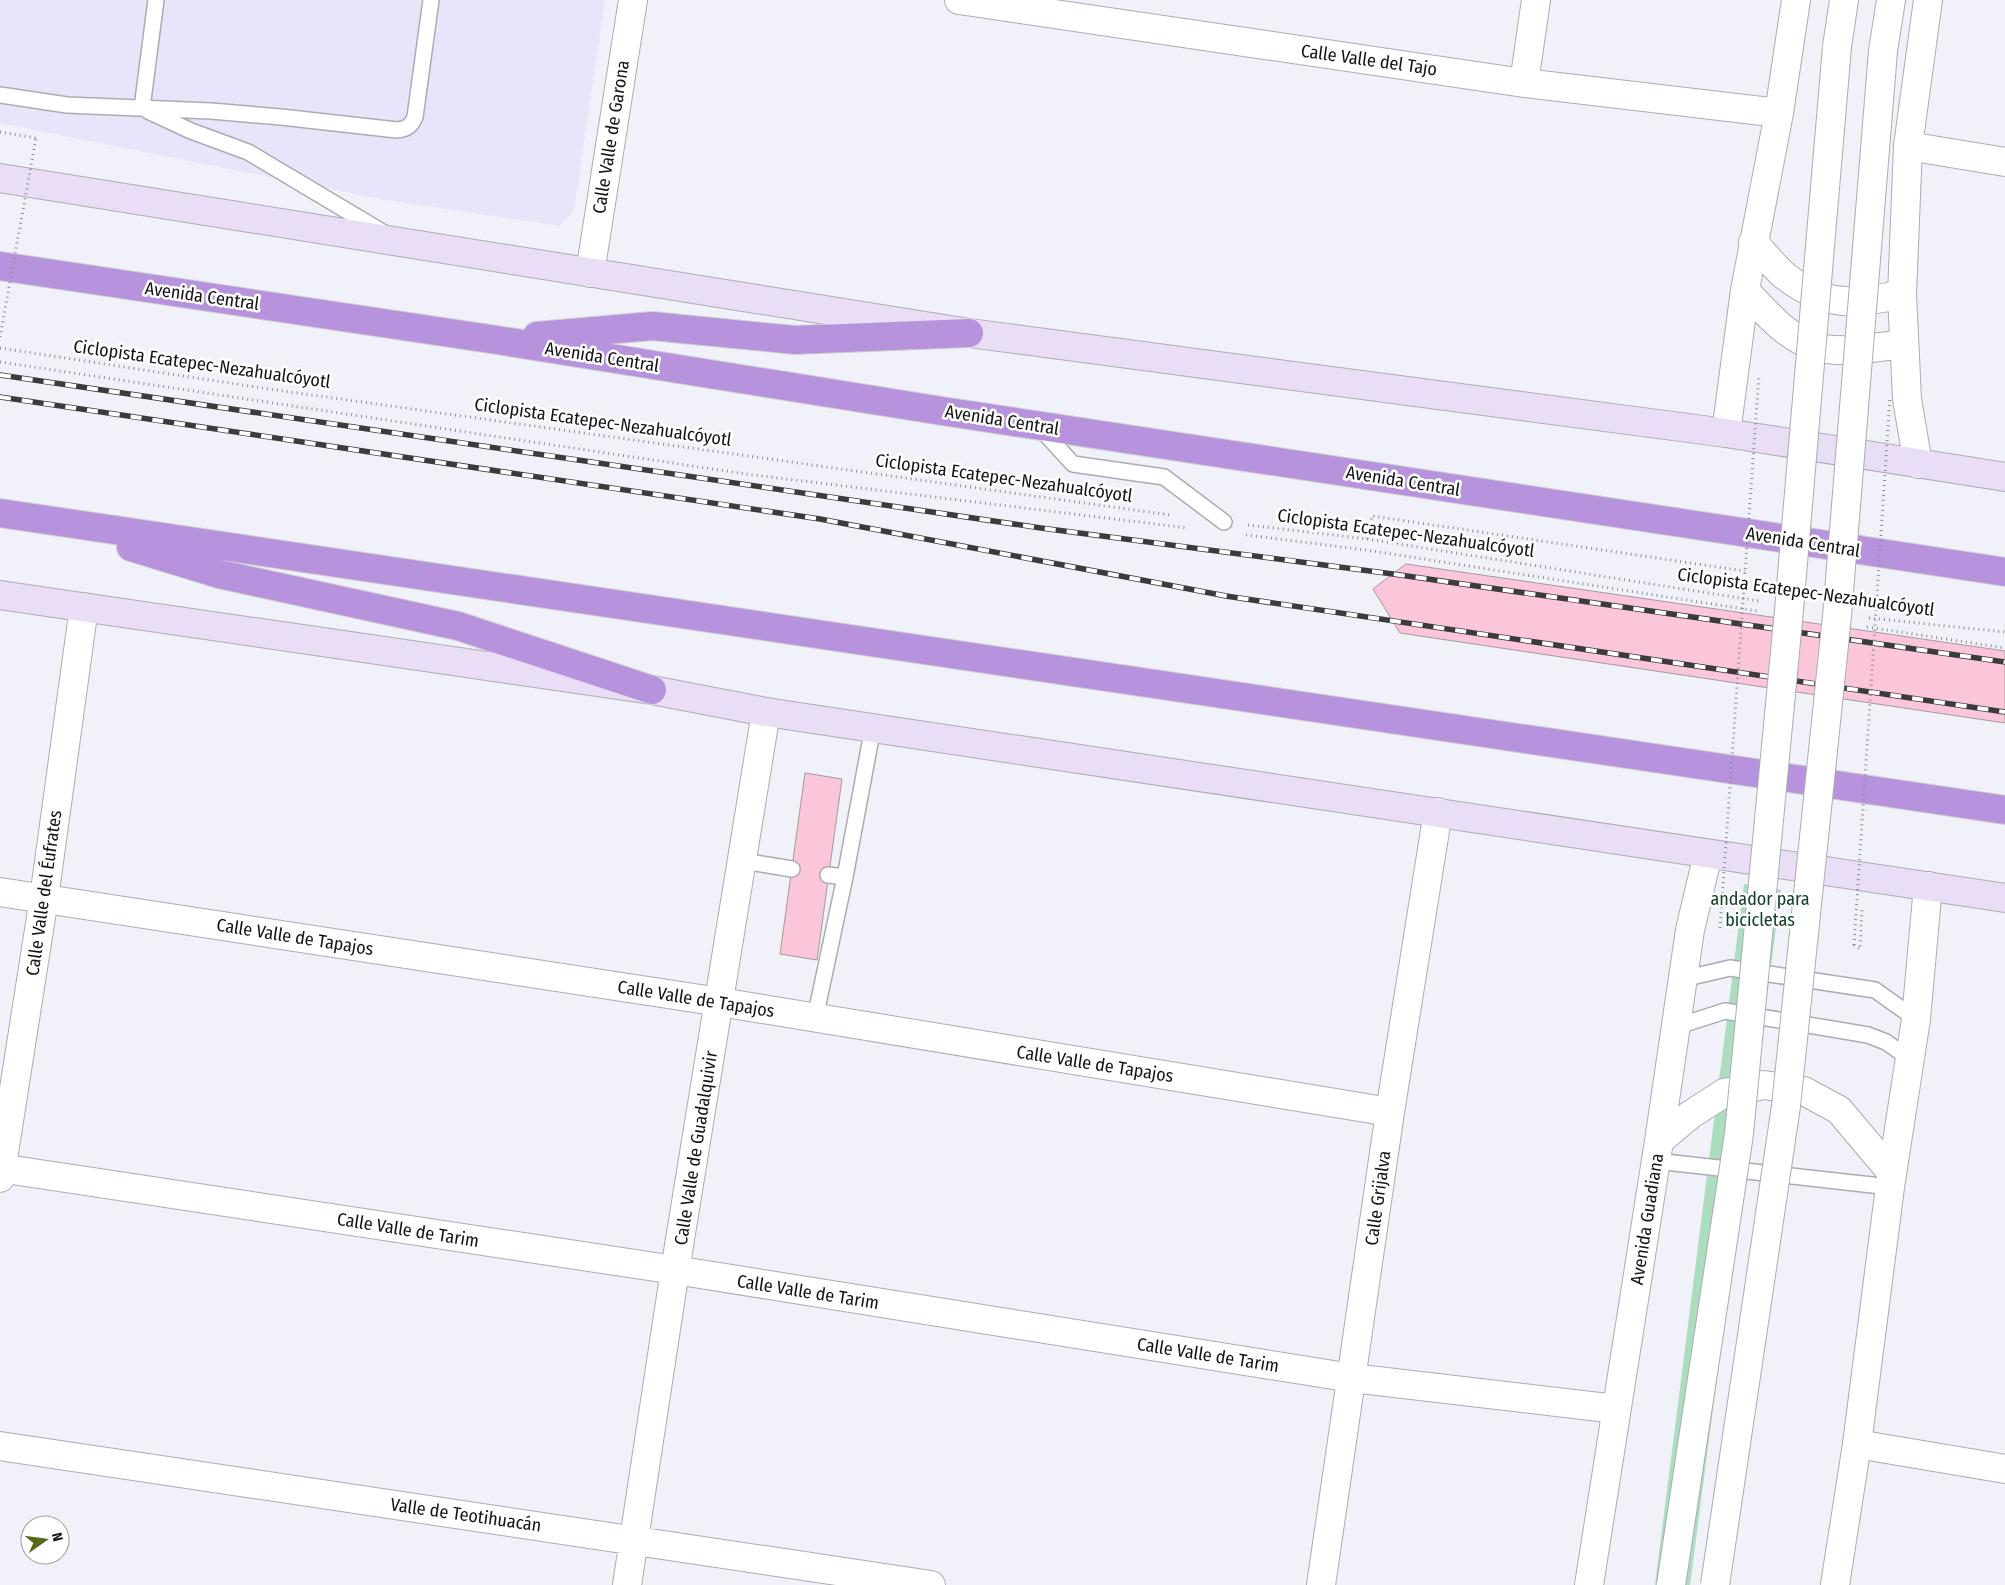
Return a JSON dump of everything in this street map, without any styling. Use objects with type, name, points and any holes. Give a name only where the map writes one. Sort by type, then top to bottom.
[{"type":"highway","name":"Avenida Central","points":[[0,266],[497,340],[1038,426],[2005,572]]},
{"type":"highway","points":[[497,340],[652,326],[795,340],[969,333]]},
{"type":"highway","points":[[0,513],[2005,810]]},
{"type":"highway","points":[[48,521],[219,574],[458,626],[652,690]]},
{"type":"main road","points":[[0,178],[969,333],[1726,433],[2005,477]]},
{"type":"main road","points":[[0,595],[652,690],[766,712],[2005,898]]},
{"type":"street","name":"Calle Valle de Garona","points":[[590,273],[633,0]]},
{"type":"street","name":"Calle Valle del Tajo","points":[[959,0],[1524,83],[1779,113]]},
{"type":"street","points":[[1524,83],[1536,0]]},
{"type":"street","points":[[1726,433],[1745,290],[1779,113],[1796,0]]},
{"type":"street","points":[[1671,1585],[1739,1134],[1788,620],[1837,46],[1844,0]]},
{"type":"street","points":[[1715,1585],[1787,1096],[1837,616],[1883,52],[1891,0]]},
{"type":"street","points":[[1918,464],[1907,399],[1902,294],[1908,146],[1928,0]]},
{"type":"street","points":[[1908,146],[2005,162]]},
{"type":"street","points":[[1753,242],[1784,275],[1816,295],[1834,301],[1868,302],[1902,294]]},
{"type":"street","points":[[1745,290],[1776,324],[1808,343],[1825,349],[1860,350],[1903,344]]},
{"type":"street","name":"Calle Valle del Éufrates","points":[[0,1172],[44,898],[84,607]]},
{"type":"street","name":"Calle Valle de Guadalquivir","points":[[627,1585],[766,712]]},
{"type":"street","name":"Calle Grijalva","points":[[1321,1585],[1390,1112],[1438,812]]},
{"type":"street","name":"Avenida Guadiana","points":[[1589,1585],[1658,1151],[1690,930],[1708,854]]},
{"type":"street","points":[[1835,1585],[1891,1180],[1916,1018],[1928,886]]},
{"type":"street","name":"Calle Valle de Tapajos","points":[[0,892],[720,1002],[1390,1112]]},
{"type":"street","points":[[1658,1151],[1690,1115],[1724,1093],[1764,1085],[1804,1091],[1839,1110],[1891,1180]]},
{"type":"street","name":"Calle Valle de Tarim","points":[[0,1172],[676,1270],[1352,1378],[1616,1409]]},
{"type":"street","points":[[1856,1444],[2005,1469]]},
{"type":"street","name":"Valle de Teotihuacán","points":[[0,1446],[931,1585]]},
{"type":"lane","points":[[142,108],[156,0]]},
{"type":"lane","points":[[0,95],[67,105],[264,115],[397,130],[405,129],[415,117],[431,0]]},
{"type":"lane","points":[[142,108],[191,131],[248,152],[398,241]]},
{"type":"lane","points":[[1038,426],[1073,464],[1164,477],[1224,522]]},
{"type":"lane","points":[[815,1018],[845,877],[873,727]]},
{"type":"lane","points":[[743,861],[792,869]]},
{"type":"lane","points":[[828,875],[845,877]]},
{"type":"lane","points":[[1683,980],[1730,968],[1875,990],[1916,1018]]},
{"type":"lane","points":[[1675,1026],[1725,1011],[1868,1035],[1886,1042],[1910,1058]]},
{"type":"lane","points":[[1658,1151],[1891,1180]]},
{"type":"path","points":[[0,132],[36,138],[0,337]]},
{"type":"path","name":"Ciclopista Ecatepec-Nezahualcóyotl","points":[[0,348],[262,388],[1175,515]]},
{"type":"path","points":[[0,362],[736,472],[1192,528]]},
{"type":"path","points":[[1720,928],[1759,375]]},
{"type":"path","points":[[1864,876],[1860,949],[1854,945],[1890,398]]},
{"type":"path","points":[[1367,539],[1372,516],[1745,571]]},
{"type":"path","name":"Ciclopista Ecatepec-Nezahualcóyotl","points":[[1224,522],[1367,539],[1769,602]]},
{"type":"path","points":[[1240,534],[1366,550],[1759,611]]},
{"type":"path","name":"Ciclopista Ecatepec-Nezahualcóyotl","points":[[1867,618],[2005,632]]},
{"type":"path","points":[[1857,626],[2005,648]]},
{"type":"shaded area","points":[[0,0],[605,0],[574,210],[560,226],[380,199],[0,123]]},
{"type":"green space","name":"andador para bicicletas","points":[[1744,884],[1781,890],[1690,1585],[1655,1585]]},
{"type":"building","points":[[1406,564],[2005,651],[2005,723],[1400,633],[1373,589]]},
{"type":"building","points":[[805,773],[842,779],[817,960],[780,954]]},
{"type":"railway","points":[[0,375],[1041,528],[1393,574],[2005,662]]},
{"type":"railway","points":[[0,397],[820,519],[1226,596],[2005,712]]}]
